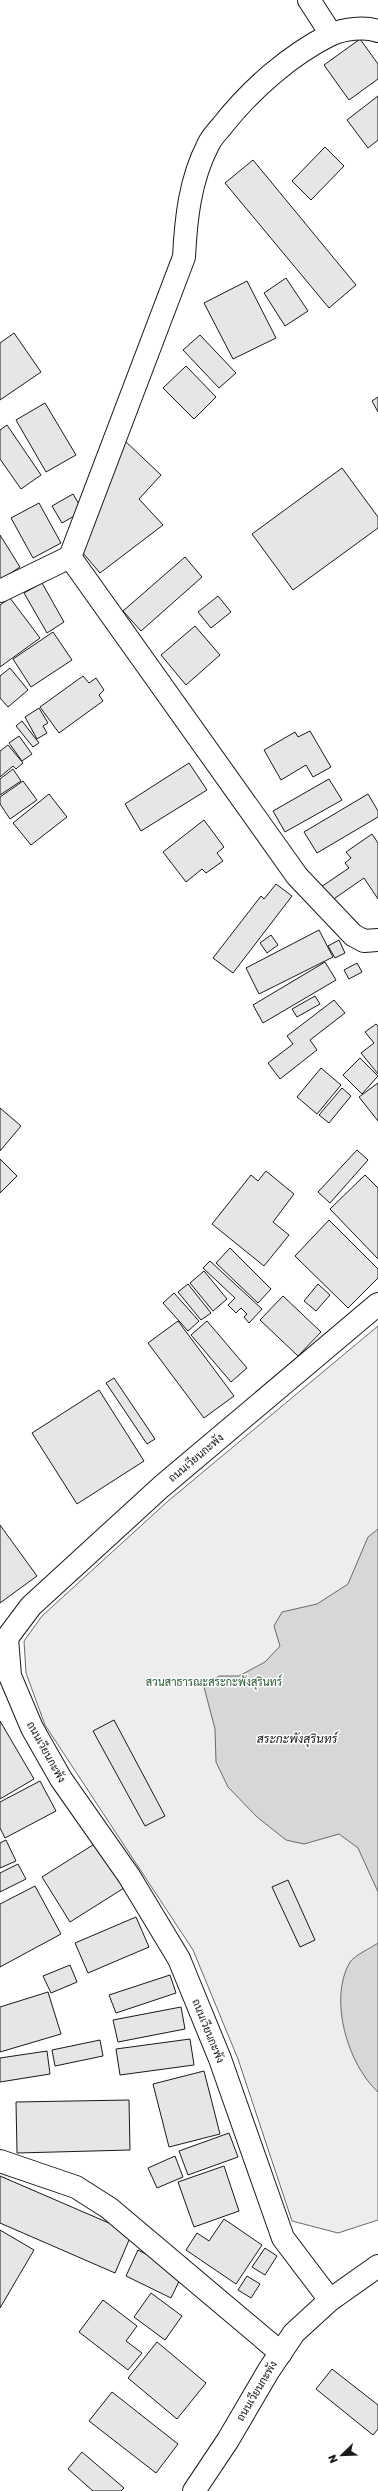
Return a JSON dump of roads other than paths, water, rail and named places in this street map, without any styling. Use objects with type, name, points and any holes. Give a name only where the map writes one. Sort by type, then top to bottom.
[{"type":"street","points":[[309,0],[331,34]]},
{"type":"street","points":[[0,591],[70,557],[184,257],[186,220],[192,186],[208,144],[240,103],[273,73],[331,34],[353,29],[378,31]]},
{"type":"street","points":[[70,557],[297,876],[352,935],[364,941],[378,940]]},
{"type":"street","name":"ถนนเวียนกะพัง","points":[[330,2300],[283,2238],[220,2058],[179,1959],[129,1876],[61,1779],[32,1728],[10,1676],[4,1637],[31,1606],[156,1492],[378,1304]]},
{"type":"street","points":[[0,2161],[76,2187],[108,2208],[280,2353]]},
{"type":"street","name":"ถนนเวียนกะพัง","points":[[194,2491],[228,2440],[280,2353],[294,2333],[330,2300],[378,2266]]},
{"type":"water","name":"สระกะพังสุรินทร์","points":[[378,1529],[378,1892],[358,1848],[339,1834],[304,1844],[286,1840],[257,1817],[228,1787],[216,1762],[215,1729],[204,1687],[219,1676],[239,1676],[265,1662],[280,1646],[274,1626],[282,1612],[317,1604],[348,1584],[368,1537]]},
{"type":"water","points":[[378,1943],[378,2092],[367,2080],[350,2049],[344,2031],[341,2012],[341,1994],[344,1977],[352,1959]]},
{"type":"park label","name":"สวนสาธารณะสระกะพังสุรินทร์","points":[[214,1682]]}]
